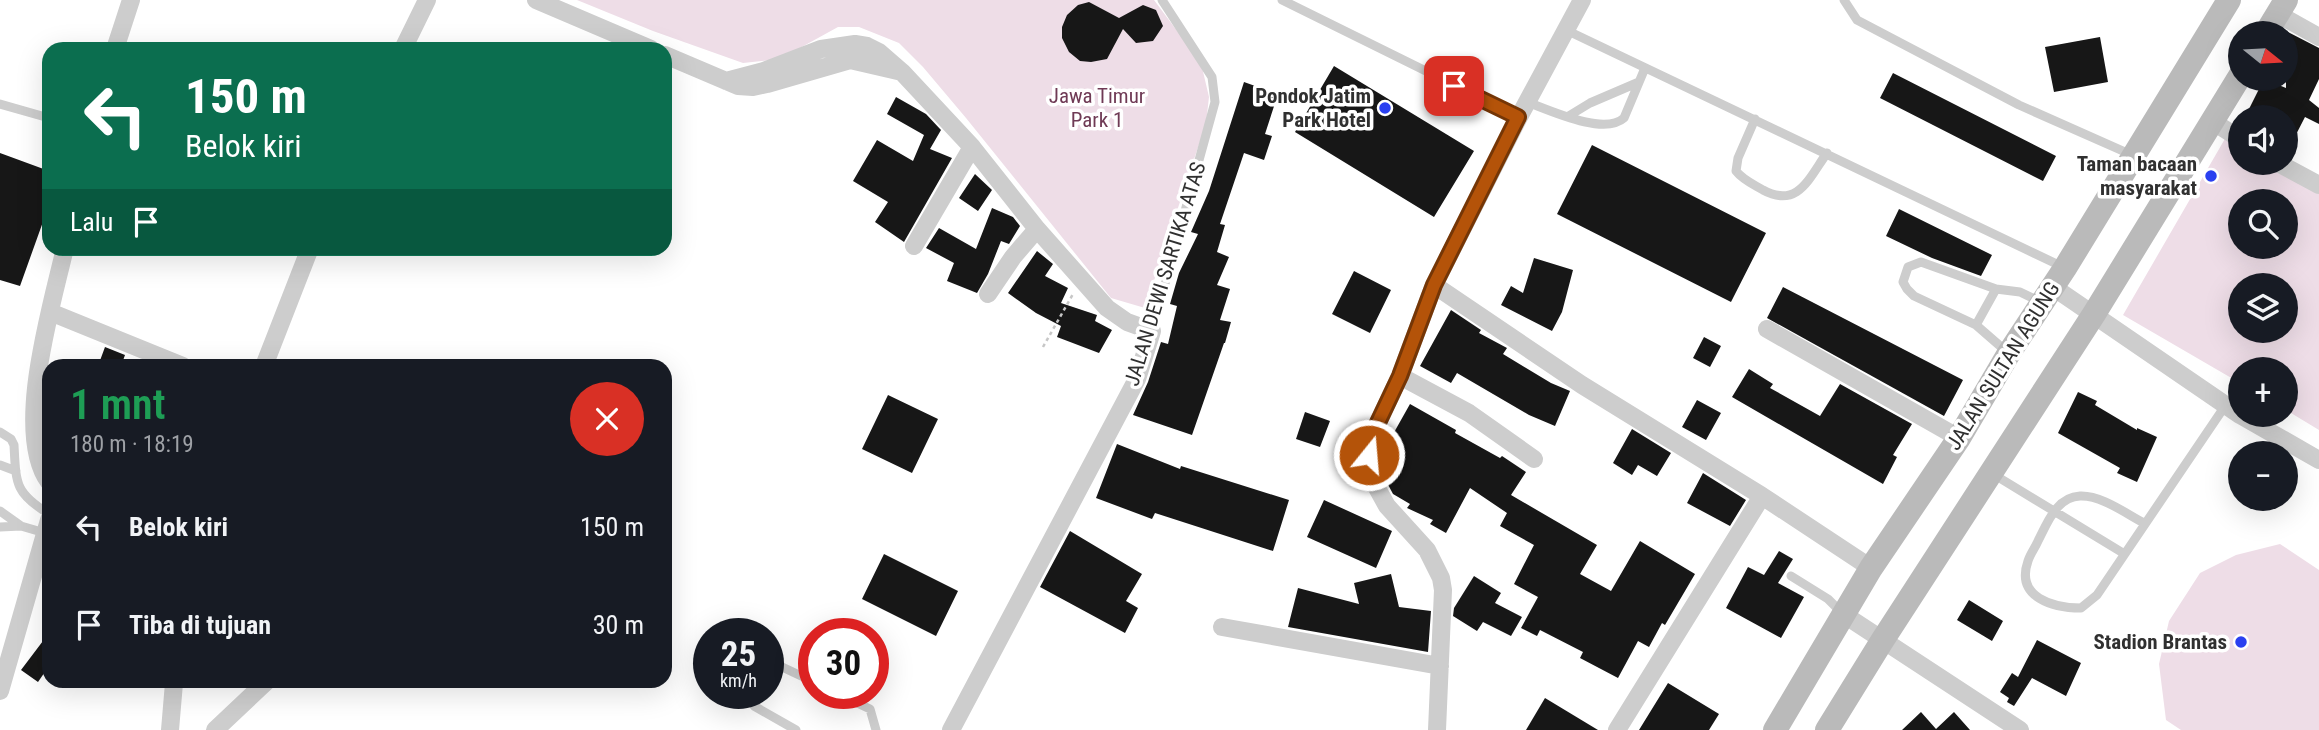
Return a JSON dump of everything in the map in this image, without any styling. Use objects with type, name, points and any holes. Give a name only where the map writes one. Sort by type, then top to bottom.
[{"type":"main road","name":"JALAN SULTAN AGUNG","points":[[1775,730],[1871,568],[1959,439],[2009,353],[2135,156],[2229,0]]},
{"type":"main road","points":[[1827,730],[1882,640],[2094,314],[2231,91]]},
{"type":"street","points":[[117,42],[131,0]]},
{"type":"street","points":[[406,42],[427,0]]},
{"type":"street","points":[[536,0],[635,42]]},
{"type":"street","points":[[1437,730],[1443,590],[1441,578],[1427,550],[1387,506],[1372,479],[1369,455],[1374,431],[1400,376],[1434,285],[1581,0]]},
{"type":"street","points":[[2277,16],[2319,37]]},
{"type":"street","points":[[672,58],[726,81],[764,71],[821,49],[855,44],[879,52],[902,72],[972,147],[1037,229],[1107,308],[1118,316],[1152,331]]},
{"type":"street","points":[[2212,121],[2228,131]]},
{"type":"street","points":[[914,246],[972,147]]},
{"type":"street","points":[[2298,174],[2319,185]]},
{"type":"street","points":[[988,294],[1013,257],[1037,229]]},
{"type":"street","points":[[42,469],[35,450],[33,406],[63,256]]},
{"type":"street","points":[[267,359],[307,256]]},
{"type":"street","points":[[1434,285],[1582,385],[1762,496],[1871,568]]},
{"type":"street","points":[[2053,286],[2228,407]]},
{"type":"street","points":[[50,312],[166,359]]},
{"type":"street","points":[[1768,329],[1959,439]]},
{"type":"street","name":"JALAN DEWI SARTIKA ATAS","points":[[951,730],[1137,379],[1152,331]]},
{"type":"street","points":[[1400,376],[1469,413],[1534,459]]},
{"type":"street","points":[[2261,427],[2319,460]]},
{"type":"street","points":[[1617,730],[1762,496]]},
{"type":"street","points":[[0,691],[42,544]]},
{"type":"street","points":[[1843,614],[2020,730]]},
{"type":"street","points":[[1222,627],[1440,666]]},
{"type":"street","points":[[170,730],[174,688]]},
{"type":"street","points":[[215,730],[260,688]]},
{"type":"lane","name":"JALAN DEWI SARTIKA ATAS","points":[[1152,331],[1215,102],[1212,77],[1162,0]]},
{"type":"lane","points":[[1282,0],[1523,110],[1605,125],[1618,123],[1624,118],[1645,68]]},
{"type":"lane","points":[[1844,0],[1857,20],[2019,105],[2135,156]]},
{"type":"lane","points":[[1566,30],[1827,153],[2053,286]]},
{"type":"lane","points":[[1567,117],[1590,103],[1639,82]]},
{"type":"lane","points":[[0,104],[42,116]]},
{"type":"lane","points":[[1755,119],[1738,158],[1736,171],[1741,178],[1774,196],[1798,193],[1827,153]]},
{"type":"lane","points":[[2009,353],[1976,325],[1914,296],[1903,282],[1908,267],[1921,262],[1996,289],[2020,292],[2053,286]]},
{"type":"lane","points":[[1976,325],[1996,289]]},
{"type":"lane","points":[[2144,523],[2093,497],[2077,496],[2066,500],[2053,511],[2027,562],[2027,582],[2036,598],[2060,608],[2081,608],[2097,595],[2144,523],[2228,421]]},
{"type":"lane","points":[[0,432],[11,439],[14,445],[19,487],[27,501],[42,510]]},
{"type":"lane","points":[[0,466],[16,471]]},
{"type":"lane","points":[[1991,473],[2123,554]]},
{"type":"lane","points":[[0,511],[20,526]]},
{"type":"lane","points":[[0,527],[42,526]]},
{"type":"lane","points":[[1791,576],[1828,599],[1843,614]]},
{"type":"lane","points":[[759,709],[796,730]]},
{"type":"lane","points":[[870,709],[876,730]]},
{"type":"path","points":[[1043,347],[1082,279]]},
{"type":"green space","name":"Jawa Timur Park 1","points":[[577,0],[1154,0],[1201,63],[1209,97],[1206,123],[1145,308],[1111,298],[966,118],[899,43],[859,27],[838,27],[789,54],[771,60],[743,63]]},
{"type":"green space","points":[[2226,137],[2228,175],[2288,175],[2319,194],[2319,430],[2298,417],[2298,357],[2228,357],[2228,376],[2123,315]]},
{"type":"green space","name":"Stadion Brantas","points":[[2280,544],[2319,570],[2319,730],[2181,730],[2166,720],[2159,664],[2169,621],[2200,573],[2236,555]]},
{"type":"building","points":[[1089,2],[1119,18],[1143,5],[1156,10],[1163,26],[1153,41],[1136,43],[1123,29],[1107,59],[1080,61],[1069,52],[1062,38],[1062,27],[1067,15],[1078,5]]},
{"type":"building","points":[[2100,37],[2108,82],[2054,92],[2045,47]]},
{"type":"building","points":[[2298,37],[2319,48],[2319,79],[2309,100],[2319,108],[2319,124],[2305,117],[2298,131],[2298,105],[2251,105],[2258,91],[2298,91]]},
{"type":"building","points":[[1334,66],[1474,151],[1434,217],[1295,132]]},
{"type":"building","points":[[1893,73],[2056,156],[2043,181],[1880,98]]},
{"type":"building","points":[[1244,82],[1278,94],[1265,134],[1272,136],[1264,160],[1244,153],[1220,224],[1225,225],[1217,252],[1229,257],[1217,285],[1230,289],[1220,320],[1231,322],[1192,435],[1133,415],[1148,382],[1161,342],[1168,344],[1177,306],[1170,304],[1179,273],[1198,234],[1191,232],[1209,191]]},
{"type":"building","points":[[896,97],[926,114],[941,130],[930,149],[952,158],[904,242],[875,222],[888,202],[853,181],[877,140],[913,161],[924,135],[887,114]]},
{"type":"building","points":[[1592,145],[1766,233],[1731,302],[1557,214]]},
{"type":"building","points":[[0,153],[42,168],[42,225],[20,286],[0,280]]},
{"type":"building","points":[[975,174],[992,190],[978,211],[959,198]]},
{"type":"building","points":[[992,208],[1013,217],[1020,226],[1009,244],[1001,241],[977,293],[947,281],[954,263],[926,248],[939,228],[976,249]]},
{"type":"building","points":[[1899,209],[1992,255],[1981,276],[1932,258],[1886,236]]},
{"type":"building","points":[[1037,251],[1053,264],[1045,276],[1068,288],[1061,303],[1097,315],[1095,321],[1112,330],[1099,353],[1057,337],[1061,326],[1036,313],[1008,293]]},
{"type":"building","points":[[1534,258],[1573,270],[1562,312],[1552,331],[1501,305],[1511,286],[1523,293]]},
{"type":"building","points":[[1354,271],[1391,290],[1370,333],[1332,314]]},
{"type":"building","points":[[1783,287],[1963,380],[1944,416],[1767,318]]},
{"type":"building","points":[[1451,310],[1481,330],[1479,333],[1507,348],[1503,354],[1551,383],[1570,391],[1555,426],[1529,415],[1457,373],[1451,383],[1420,366]]},
{"type":"building","points":[[1704,337],[1721,346],[1710,367],[1693,358]]},
{"type":"building","points":[[105,347],[125,355],[124,359],[101,359]]},
{"type":"building","points":[[1749,369],[1773,384],[1770,388],[1820,416],[1840,384],[1912,424],[1893,455],[1897,457],[1883,484],[1732,397]]},
{"type":"building","points":[[2078,392],[2097,401],[2095,405],[2137,430],[2157,437],[2137,482],[2117,473],[2120,468],[2058,433]]},
{"type":"building","points":[[888,395],[938,419],[912,473],[862,449]]},
{"type":"building","points":[[1697,400],[1721,413],[1706,440],[1682,427]]},
{"type":"building","points":[[1410,404],[1456,430],[1455,433],[1500,458],[1502,456],[1526,472],[1511,495],[1597,545],[1580,574],[1611,591],[1640,541],[1695,574],[1649,647],[1638,641],[1618,678],[1580,658],[1583,652],[1540,630],[1537,636],[1521,628],[1538,597],[1514,584],[1534,545],[1500,526],[1507,513],[1470,488],[1446,533],[1430,524],[1433,520],[1407,508],[1410,504],[1393,494],[1384,477],[1395,458],[1383,452]]},
{"type":"building","points":[[1305,412],[1330,421],[1320,447],[1296,439]]},
{"type":"building","points":[[1632,429],[1671,453],[1657,476],[1638,465],[1632,475],[1613,463]]},
{"type":"building","points":[[1117,444],[1180,469],[1181,466],[1289,500],[1273,551],[1155,513],[1152,519],[1096,498]]},
{"type":"building","points":[[1703,473],[1746,500],[1730,526],[1687,503]]},
{"type":"building","points":[[1324,500],[1392,531],[1376,568],[1307,537]]},
{"type":"building","points":[[1070,531],[1142,574],[1126,601],[1138,608],[1125,633],[1040,587]]},
{"type":"building","points":[[1779,551],[1793,559],[1778,583],[1804,597],[1781,638],[1726,608],[1748,567],[1764,575]]},
{"type":"building","points":[[884,554],[958,591],[936,636],[862,599]]},
{"type":"building","points":[[1391,574],[1399,607],[1431,611],[1428,652],[1288,627],[1298,588],[1359,604],[1354,583]]},
{"type":"building","points":[[1474,576],[1501,593],[1495,603],[1522,617],[1511,636],[1483,622],[1477,631],[1453,616],[1454,608]]},
{"type":"building","points":[[1969,600],[2003,621],[1992,641],[1957,620]]},
{"type":"building","points":[[2037,640],[2081,663],[2066,696],[2032,678],[2014,706],[2007,702],[2009,698],[2000,692],[2012,673],[2018,677]]},
{"type":"building","points":[[42,642],[42,676],[38,682],[21,670]]},
{"type":"building","points":[[1668,683],[1719,714],[1709,730],[1639,730]]},
{"type":"building","points":[[1545,698],[1598,730],[1526,730]]},
{"type":"building","points":[[1921,712],[1936,729],[1954,712],[1970,730],[1902,730]]},
{"type":"place","name":"Pondok Jatim Park Hotel","points":[[1385,108]]},
{"type":"place","name":"Taman bacaan masyarakat","points":[[2211,176]]},
{"type":"place","name":"Stadion Brantas","points":[[2241,642]]},
{"type":"route","points":[[1369,455],[1374,431],[1400,376],[1434,285],[1518,117],[1454,86]]}]
